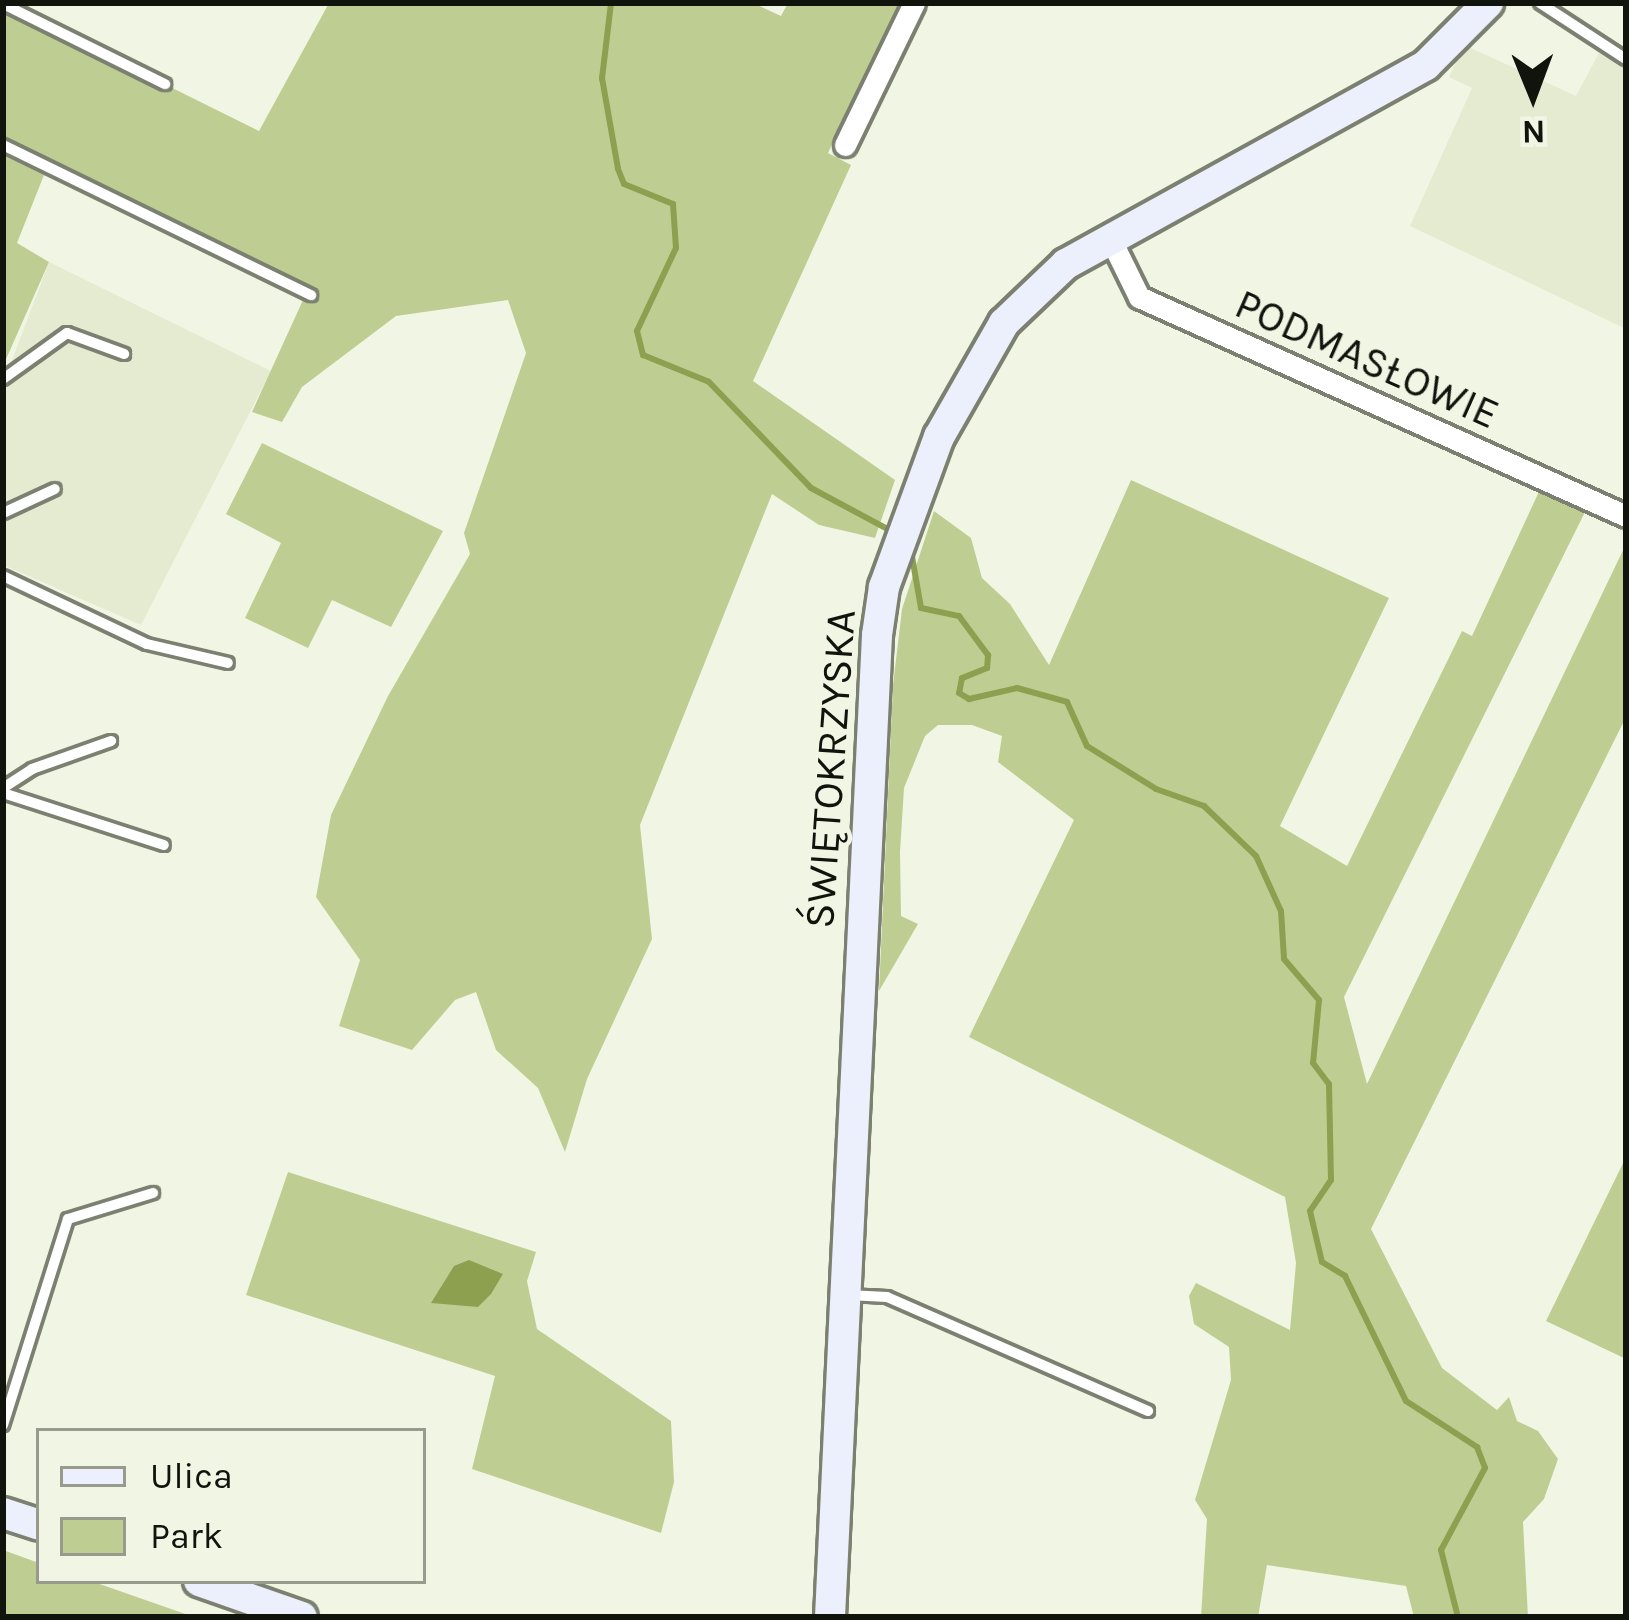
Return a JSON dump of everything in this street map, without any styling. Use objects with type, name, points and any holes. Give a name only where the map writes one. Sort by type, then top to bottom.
[{"type":"street","points":[[844,145],[914,3]]},
{"type":"street","name":"ŚWIĘTOKRZYSKA","points":[[830,1617],[871,712],[884,587],[907,518],[992,339],[1035,290],[1110,238],[1426,65],[1488,3]]},
{"type":"street","name":"PODMASŁOWIE","points":[[1110,238],[1139,297],[1626,516]]},
{"type":"street","points":[[3,1513],[36,1524]]},
{"type":"street","points":[[208,1584],[302,1617]]},
{"type":"lane","points":[[1540,3],[1626,59]]},
{"type":"lane","points":[[3,4],[165,84]]},
{"type":"lane","points":[[3,145],[311,295]]},
{"type":"lane","points":[[3,379],[67,333],[124,354]]},
{"type":"lane","points":[[3,513],[55,489]]},
{"type":"lane","points":[[3,576],[147,644],[228,664]]},
{"type":"lane","points":[[3,791],[32,769],[111,741]]},
{"type":"lane","points":[[3,791],[164,845]]},
{"type":"lane","points":[[3,1424],[68,1219],[153,1193]]},
{"type":"lane","points":[[844,1295],[887,1297],[1148,1411]]},
{"type":"shaded area","points":[[1464,45],[1576,96],[1599,53],[1626,69],[1626,329],[1410,226],[1472,88],[1449,77]]},
{"type":"shaded area","points":[[49,262],[271,371],[141,625],[3,565],[3,384]]},
{"type":"shaded area","points":[[469,1260],[503,1274],[491,1294],[478,1307],[431,1303],[454,1266]]},
{"type":"green space","points":[[329,3],[753,3],[781,16],[788,3],[900,3],[828,153],[851,165],[753,381],[895,480],[875,538],[819,525],[772,494],[640,825],[652,939],[587,1079],[565,1152],[538,1088],[496,1050],[476,992],[455,1000],[412,1050],[339,1026],[360,960],[316,897],[331,815],[388,696],[470,554],[464,533],[526,353],[508,300],[396,316],[302,387],[282,422],[252,412],[303,300],[3,145],[3,4],[259,131]]},
{"type":"green space","points":[[3,155],[44,175],[17,243],[49,262],[3,366]]},
{"type":"green space","points":[[262,443],[443,531],[391,627],[332,600],[308,648],[245,618],[281,543],[226,514]]},
{"type":"green space","points":[[1131,480],[1389,598],[1280,826],[1347,866],[1462,631],[1472,636],[1543,483],[1587,508],[1344,997],[1367,1084],[1626,544],[1626,717],[1371,1229],[1442,1368],[1497,1410],[1509,1397],[1517,1421],[1538,1431],[1558,1459],[1544,1499],[1523,1522],[1528,1617],[1414,1617],[1406,1586],[1267,1565],[1258,1617],[1201,1617],[1207,1519],[1195,1500],[1231,1380],[1229,1347],[1194,1324],[1189,1296],[1196,1283],[1290,1330],[1296,1263],[1285,1197],[969,1037],[1074,820],[998,762],[1002,736],[972,725],[938,725],[925,736],[904,788],[900,852],[901,916],[918,924],[879,991],[893,685],[902,609],[934,511],[971,538],[982,578],[1010,604],[1049,665]]},
{"type":"green space","points":[[1626,1157],[1626,1359],[1546,1321]]},
{"type":"green space","points":[[288,1172],[536,1252],[527,1281],[537,1329],[671,1421],[674,1482],[661,1533],[472,1469],[495,1376],[246,1295]]},
{"type":"green space","points":[[3,1550],[36,1562],[36,1584],[100,1584],[194,1617],[3,1617]]},
{"type":"waterway","points":[[611,3],[602,78],[618,169],[624,184],[673,204],[676,248],[637,331],[643,355],[709,382],[811,488],[895,533]]},
{"type":"waterway","points":[[910,545],[921,608],[959,616],[988,655],[987,668],[962,678],[959,693],[969,699],[1017,688],[1067,702],[1087,746],[1156,789],[1204,806],[1256,856],[1281,911],[1284,959],[1319,1000],[1313,1063],[1329,1084],[1331,1180],[1310,1211],[1322,1262],[1345,1276],[1406,1401],[1477,1447],[1485,1468],[1441,1550],[1458,1617]]}]
